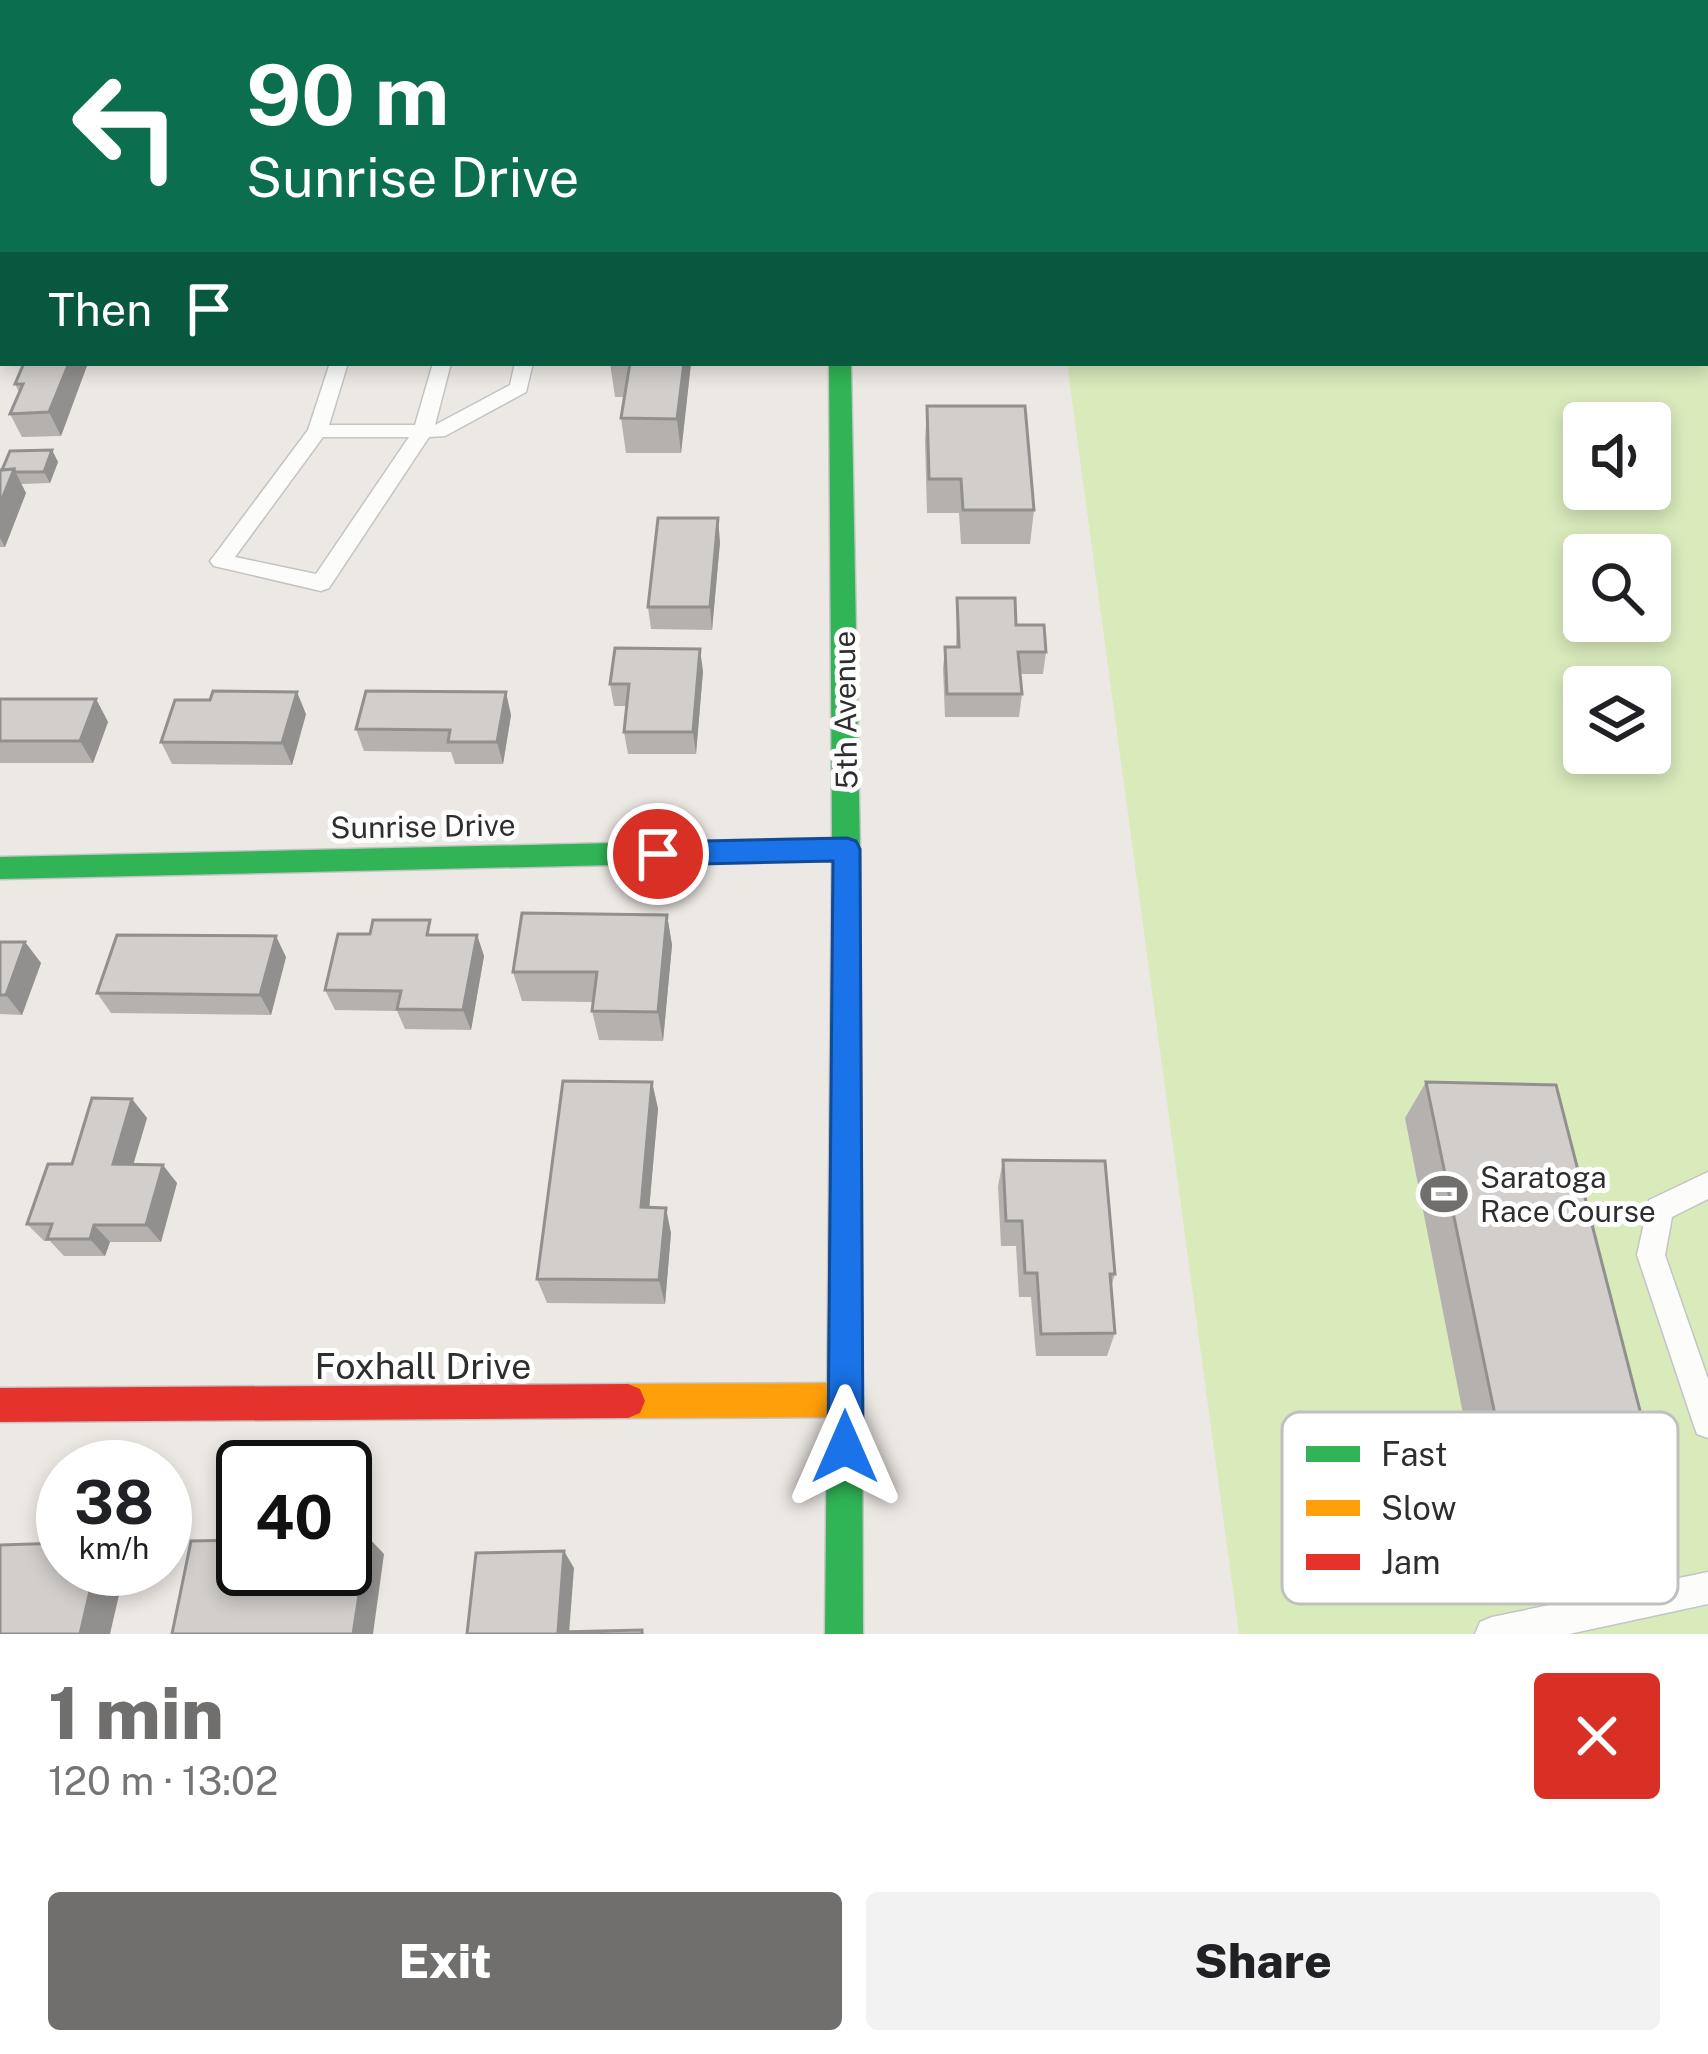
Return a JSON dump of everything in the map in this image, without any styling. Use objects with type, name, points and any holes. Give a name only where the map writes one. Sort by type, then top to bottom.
[{"type":"street","name":"5th Avenue","points":[[840,366],[847,849],[844,1634]]},
{"type":"street","name":"Sunrise Drive","points":[[0,868],[847,849]]},
{"type":"street","name":"Foxhall Drive","points":[[0,1405],[845,1400]]},
{"type":"lane","points":[[338,366],[317,431],[221,561],[321,583],[424,431],[441,366]]},
{"type":"lane","points":[[317,431],[438,431],[519,388],[523,366]]},
{"type":"lane","points":[[1708,1185],[1659,1208],[1652,1256],[1708,1423]]},
{"type":"lane","points":[[1678,1594],[1708,1588]]},
{"type":"lane","points":[[1492,1634],[1633,1604]]},
{"type":"green space","name":"Saratoga Race Course","points":[[1067,366],[1708,366],[1708,1634],[1239,1634]]},
{"type":"building","points":[[23,366],[68,366],[49,412],[10,414],[23,384],[15,384]]},
{"type":"building","points":[[630,366],[684,366],[677,419],[621,418]]},
{"type":"building","points":[[927,406],[1025,406],[1034,510],[963,510],[961,479],[929,479]]},
{"type":"building","points":[[52,450],[44,472],[2,470],[10,451]]},
{"type":"building","points":[[14,469],[0,504],[0,470]]},
{"type":"building","points":[[658,518],[718,518],[710,607],[648,607]]},
{"type":"building","points":[[957,598],[1015,598],[1016,625],[1044,625],[1046,652],[1018,652],[1022,694],[947,694],[945,647],[959,647]]},
{"type":"building","points":[[615,648],[700,649],[693,732],[624,732],[629,684],[610,684]]},
{"type":"building","points":[[213,691],[297,692],[282,743],[161,742],[175,700],[210,700]]},
{"type":"building","points":[[366,691],[506,692],[497,742],[448,742],[450,730],[356,729]]},
{"type":"building","points":[[0,699],[96,699],[80,741],[0,741]]},
{"type":"building","points":[[522,913],[667,915],[658,1012],[592,1011],[597,972],[513,972]]},
{"type":"building","points":[[373,920],[430,920],[427,935],[477,935],[463,1010],[397,1009],[401,991],[325,990],[338,934],[370,934]]},
{"type":"building","points":[[117,935],[276,936],[260,995],[97,993]]},
{"type":"building","points":[[0,942],[25,942],[6,995],[0,995]]},
{"type":"building","points":[[563,1081],[652,1082],[641,1207],[666,1208],[659,1280],[537,1279]]},
{"type":"building","points":[[1426,1082],[1556,1085],[1640,1412],[1494,1412]]},
{"type":"building","points":[[92,1098],[132,1099],[113,1164],[163,1165],[146,1225],[94,1225],[90,1239],[47,1239],[52,1224],[27,1224],[48,1164],[72,1164]]},
{"type":"building","points":[[1003,1160],[1105,1161],[1115,1333],[1041,1334],[1037,1273],[1025,1273],[1022,1221],[1006,1221]]},
{"type":"building","points":[[192,1541],[216,1541],[216,1596],[359,1596],[353,1634],[172,1634],[180,1596],[192,1596]]},
{"type":"building","points":[[36,1544],[36,1596],[89,1596],[80,1634],[0,1634],[0,1545]]},
{"type":"building","points":[[564,1551],[558,1632],[642,1630],[642,1634],[467,1634],[476,1553]]},
{"type":"traffic: fast","points":[[840,366],[846,849],[844,1634]]},
{"type":"traffic: fast","points":[[0,868],[846,849]]},
{"type":"traffic: slow","points":[[628,1401],[846,1400]]},
{"type":"traffic: jam","points":[[0,1405],[628,1401]]},
{"type":"place","name":"Saratoga Race Course","points":[[1444,1194]]},
{"type":"route","points":[[658,854],[847,849],[845,1447]]}]
